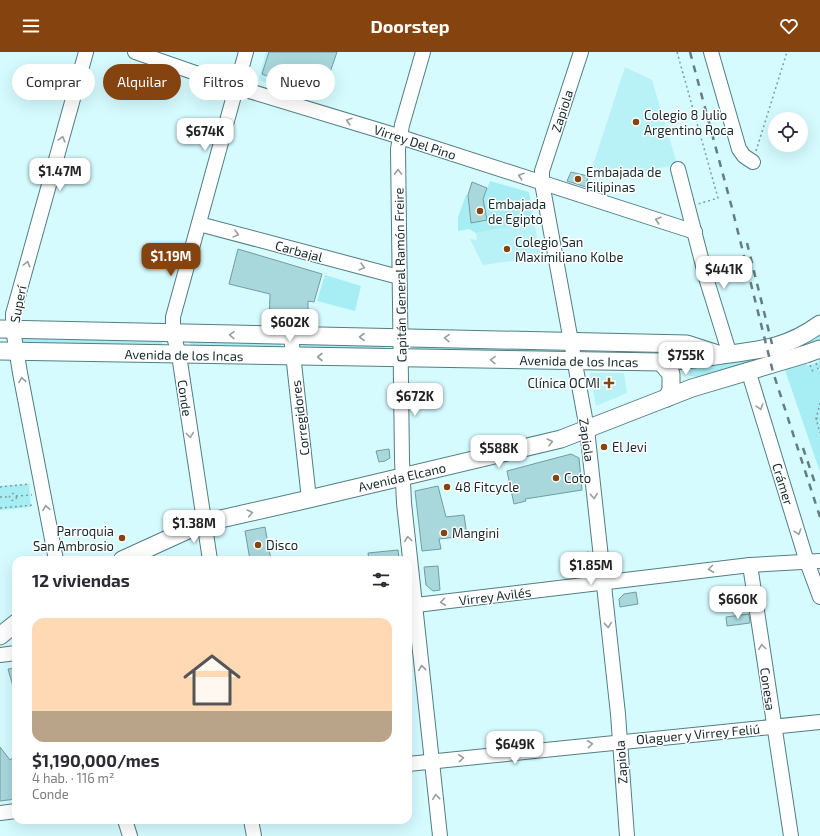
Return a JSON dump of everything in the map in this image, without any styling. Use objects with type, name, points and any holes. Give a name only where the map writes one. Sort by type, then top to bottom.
[{"type":"main road","points":[[726,355],[761,351],[790,342],[820,324]]},
{"type":"main road","name":"Avenida de los Incas","points":[[7,329],[687,344],[726,355]]},
{"type":"main road","name":"Avenida de los Incas","points":[[0,351],[661,362],[688,361],[726,355]]},
{"type":"main road","name":"Avenida Elcano","points":[[131,556],[203,523],[561,439],[692,388],[748,370],[806,354],[818,356]]},
{"type":"main road","points":[[688,361],[683,376],[685,381],[692,388]]},
{"type":"main road","points":[[661,362],[671,374],[672,386],[667,398]]},
{"type":"main road","points":[[0,636],[12,626]]},
{"type":"street","name":"Superí","points":[[55,556],[17,351],[7,329],[13,314],[86,52]]},
{"type":"street","name":"Virrey Del Pino","points":[[134,52],[189,71]]},
{"type":"street","name":"Conde","points":[[243,64],[246,52]]},
{"type":"street","name":"Capitán General Ramón Freire","points":[[408,556],[402,476],[398,149],[423,52]]},
{"type":"street","name":"Zapiola","points":[[581,52],[542,171],[542,183],[587,429],[604,582],[627,836]]},
{"type":"street","points":[[711,52],[739,149],[744,156],[753,162]]},
{"type":"street","name":"Virrey Del Pino","points":[[258,94],[400,137],[695,232]]},
{"type":"street","name":"Conde","points":[[209,556],[203,523],[179,355],[174,333],[173,317],[232,100]]},
{"type":"street","points":[[678,169],[726,355]]},
{"type":"street","name":"Carbajal","points":[[198,224],[399,277]]},
{"type":"street","name":"Corregidores","points":[[291,336],[292,357],[310,499]]},
{"type":"street","name":"Crámer","points":[[748,370],[814,561],[820,597]]},
{"type":"street","name":"Virrey Avilés","points":[[412,606],[750,565],[814,561]]},
{"type":"street","name":"Conesa","points":[[750,565],[791,836]]},
{"type":"street","name":"Capitán General Ramón Freire","points":[[412,606],[440,836]]},
{"type":"street","points":[[0,655],[12,654]]},
{"type":"street","name":"Olaguer y Virrey Feliú","points":[[412,764],[619,741],[774,728],[820,722]]},
{"type":"street","points":[[0,813],[12,812]]},
{"type":"street","points":[[126,824],[130,836]]},
{"type":"street","points":[[252,824],[254,836]]},
{"type":"path","points":[[677,52],[718,198],[688,207]]},
{"type":"path","points":[[753,162],[787,52]]},
{"type":"path","points":[[818,356],[818,369]]},
{"type":"path","points":[[810,366],[812,372]]},
{"type":"path","points":[[820,404],[816,419],[820,433]]},
{"type":"path","points":[[816,419],[820,417]]},
{"type":"path","points":[[0,487],[43,494]]},
{"type":"path","points":[[9,497],[12,493],[16,496],[43,494]]},
{"type":"path","points":[[0,508],[43,494]]},
{"type":"path","points":[[0,497],[9,497],[12,500],[16,496]]},
{"type":"shaded area","points":[[266,52],[337,52],[333,64],[266,64],[266,83],[261,81],[259,78]]},
{"type":"shaded area","name":"Colegio 8 Julio Argentino Roca","points":[[625,67],[652,80],[677,164],[630,175],[591,171]]},
{"type":"shaded area","points":[[490,181],[529,192],[534,222],[476,233],[469,229],[458,231],[458,217],[466,195],[468,195],[471,222],[487,220],[483,199]]},
{"type":"shaded area","name":"Colegio San Maximiliano Kolbe","points":[[534,222],[541,257],[483,265],[470,239],[477,240],[476,233]]},
{"type":"shaded area","points":[[325,275],[361,286],[355,311],[317,301]]},
{"type":"shaded area","points":[[820,334],[820,339],[811,345],[783,354],[697,377],[689,376],[691,369],[750,360],[782,351]]},
{"type":"shaded area","points":[[25,336],[162,339],[162,348],[25,346],[22,341]]},
{"type":"shaded area","points":[[190,340],[279,341],[282,347],[191,350]]},
{"type":"shaded area","points":[[303,342],[385,344],[385,351],[300,350],[300,344]]},
{"type":"shaded area","points":[[557,345],[559,355],[419,352],[416,349],[417,346]]},
{"type":"shaded area","points":[[820,357],[820,472],[785,370],[805,362],[808,366],[819,362],[818,358]]},
{"type":"shaded area","name":"Clínica OCMI","points":[[590,373],[624,373],[627,393],[596,406]]},
{"type":"shaded area","points":[[29,484],[31,507],[0,510],[0,486]]},
{"type":"building","points":[[269,52],[337,52],[333,64],[266,64],[266,76],[262,74]]},
{"type":"building","name":"Embajada de Filipinas","points":[[571,172],[588,176],[586,187],[567,181]]},
{"type":"building","points":[[472,182],[487,188],[483,199],[487,220],[471,223],[468,195]]},
{"type":"building","points":[[238,249],[322,274],[314,302],[308,301],[308,326],[269,325],[270,294],[229,284]]},
{"type":"building","points":[[389,449],[390,458],[379,462],[376,451]]},
{"type":"building","name":"Coto","points":[[571,454],[579,458],[582,490],[525,499],[526,501],[514,504],[507,471]]},
{"type":"building","points":[[438,486],[446,517],[464,515],[467,536],[439,539],[441,549],[422,551],[415,491]]},
{"type":"building","name":"Disco","points":[[265,527],[270,556],[249,556],[245,531]]},
{"type":"building","points":[[398,550],[399,556],[368,556],[368,553]]},
{"type":"building","points":[[589,552],[590,568],[586,573],[576,575],[574,554]]},
{"type":"building","points":[[438,566],[440,590],[433,591],[426,585],[424,567]]},
{"type":"building","points":[[636,592],[638,604],[620,607],[619,599],[624,594]]},
{"type":"building","points":[[749,614],[750,623],[727,626],[726,617]]},
{"type":"building","points":[[12,668],[12,683],[8,669]]},
{"type":"building","points":[[0,747],[10,760],[12,758],[12,800],[0,801]]},
{"type":"railway","points":[[690,52],[732,208],[773,372],[820,517]]},
{"type":"railway","points":[[747,243],[772,344]]},
{"type":"railway","points":[[803,448],[816,486]]},
{"type":"place","name":"Colegio 8 Julio Argentino Roca","points":[[636,122]]},
{"type":"place","name":"Embajada de Filipinas","points":[[578,179]]},
{"type":"place","name":"Embajada de Egipto","points":[[480,211]]},
{"type":"place","name":"Colegio San Maximiliano Kolbe","points":[[507,249]]},
{"type":"place","name":"Clínica OCMI","points":[[609,383]]},
{"type":"place","name":"El Jevi","points":[[604,447]]},
{"type":"place","name":"Coto","points":[[556,478]]},
{"type":"place","name":"48 Fitcycle","points":[[447,487]]},
{"type":"place","name":"Mangini","points":[[444,533]]},
{"type":"place","name":"Parroquia San Ambrosio","points":[[122,538]]},
{"type":"place","name":"Disco","points":[[258,545]]}]
